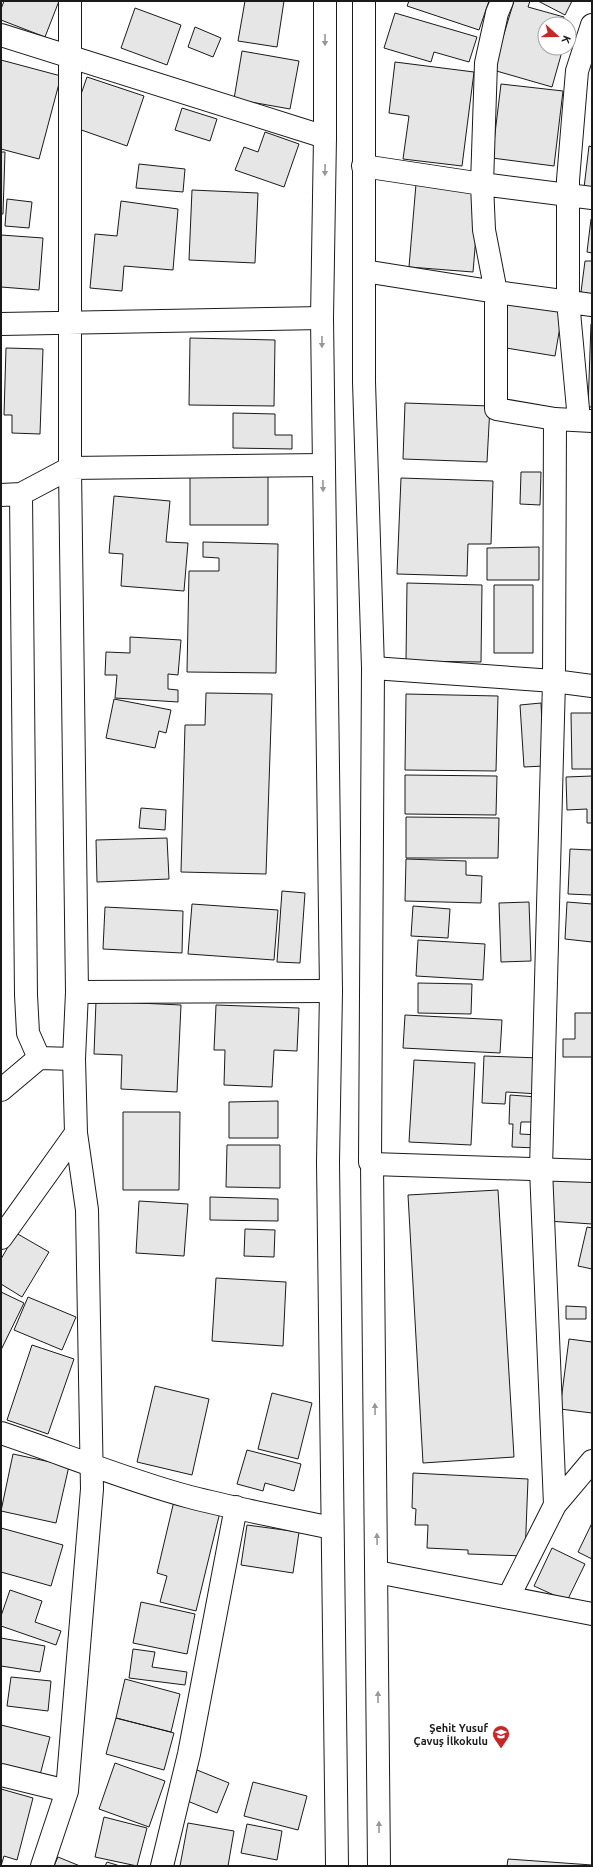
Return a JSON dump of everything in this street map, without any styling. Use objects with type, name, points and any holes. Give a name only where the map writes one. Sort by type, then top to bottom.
[{"type":"street","points":[[42,1866],[67,1790],[90,1513],[92,1466],[87,1210],[76,1133],[74,1059],[77,992],[70,468],[70,1]]},
{"type":"street","points":[[325,1],[325,137],[322,318],[331,991],[328,1162],[336,1866]]},
{"type":"street","points":[[364,1],[364,382],[373,668],[370,1162],[372,1164],[379,1866]]},
{"type":"street","points":[[502,1],[496,13],[486,63],[482,184],[484,230],[496,292],[496,409],[555,419],[585,421],[568,302],[568,194],[576,71],[592,25]]},
{"type":"street","points":[[1,35],[70,58],[325,137]]},
{"type":"street","points":[[363,166],[482,184],[592,198]]},
{"type":"street","points":[[364,271],[496,292],[592,305]]},
{"type":"street","points":[[1,324],[70,324],[322,318]]},
{"type":"street","points":[[555,419],[554,682],[541,1169],[555,1506]]},
{"type":"street","points":[[39,1058],[28,1033],[26,995],[11,494],[70,468],[323,465]]},
{"type":"street","points":[[373,668],[592,686]]},
{"type":"street","points":[[77,992],[331,991]]},
{"type":"street","points":[[1,1090],[39,1058],[74,1059]]},
{"type":"street","points":[[1,1238],[76,1133]]},
{"type":"street","points":[[372,1164],[592,1171]]},
{"type":"street","points":[[1,1433],[48,1448],[92,1466],[190,1496],[332,1528]]},
{"type":"street","points":[[509,1596],[555,1506],[592,1461]]},
{"type":"street","points":[[162,1866],[189,1754],[236,1507]]},
{"type":"street","points":[[377,1572],[509,1596],[592,1614]]},
{"type":"street","points":[[1,1775],[67,1790]]},
{"type":"building","points":[[4,1],[59,1],[45,37],[1,20],[1,9]]},
{"type":"building","points":[[245,1],[284,1],[277,47],[238,41]]},
{"type":"building","points":[[409,1],[489,1],[479,30],[407,6]]},
{"type":"building","points":[[514,1],[530,1],[528,7],[560,16],[537,16],[537,56],[561,56],[552,87],[493,70]]},
{"type":"building","points":[[538,1],[572,1],[565,15]]},
{"type":"building","points":[[135,8],[181,25],[167,65],[121,48]]},
{"type":"building","points":[[395,13],[477,37],[469,62],[434,52],[431,62],[384,48]]},
{"type":"building","points":[[195,27],[221,38],[213,57],[188,47]]},
{"type":"building","points":[[242,51],[299,61],[290,109],[234,99]]},
{"type":"building","points":[[1,60],[61,76],[39,159],[1,149]]},
{"type":"building","points":[[395,62],[474,72],[462,166],[403,159],[409,116],[389,113]]},
{"type":"building","points":[[87,77],[144,96],[127,146],[70,126]]},
{"type":"building","points":[[501,84],[563,91],[554,166],[492,158]]},
{"type":"building","points":[[182,108],[217,119],[210,141],[175,130]]},
{"type":"building","points":[[265,132],[299,144],[284,187],[235,170],[244,147],[258,152]]},
{"type":"building","points":[[589,146],[592,147],[592,189],[584,188]]},
{"type":"building","points":[[1,152],[5,152],[3,214],[1,214]]},
{"type":"building","points":[[139,164],[185,169],[183,192],[136,188]]},
{"type":"building","points":[[416,184],[480,189],[473,272],[409,267]]},
{"type":"building","points":[[192,190],[258,193],[255,263],[189,260]]},
{"type":"building","points":[[7,199],[32,202],[29,228],[5,226]]},
{"type":"building","points":[[121,201],[178,209],[173,270],[124,266],[122,291],[90,288],[95,234],[117,236]]},
{"type":"building","points":[[592,219],[592,253],[587,252]]},
{"type":"building","points":[[1,235],[43,238],[39,290],[1,287]]},
{"type":"building","points":[[585,261],[592,261],[592,294],[581,292]]},
{"type":"building","points":[[508,299],[563,309],[555,356],[500,347]]},
{"type":"building","points":[[591,324],[592,407],[588,407]]},
{"type":"building","points":[[190,338],[275,340],[274,406],[189,405]]},
{"type":"building","points":[[6,348],[43,349],[40,434],[12,433],[12,415],[4,415]]},
{"type":"building","points":[[405,403],[490,406],[487,462],[403,459]]},
{"type":"building","points":[[233,413],[275,414],[275,435],[292,435],[292,449],[233,448]]},
{"type":"building","points":[[521,472],[541,472],[540,505],[520,504]]},
{"type":"building","points":[[190,474],[268,474],[268,525],[190,525]]},
{"type":"building","points":[[401,478],[493,481],[491,544],[468,544],[467,576],[397,574]]},
{"type":"building","points":[[114,496],[170,501],[166,542],[188,543],[184,591],[121,586],[123,554],[109,553]]},
{"type":"building","points":[[203,542],[278,544],[276,673],[187,672],[189,571],[219,571],[219,558],[203,557]]},
{"type":"building","points":[[539,547],[539,580],[487,580],[487,548]]},
{"type":"building","points":[[407,583],[482,585],[481,662],[406,661]]},
{"type":"building","points":[[494,585],[533,585],[533,653],[494,653]]},
{"type":"building","points":[[130,637],[181,640],[178,675],[168,674],[168,689],[178,690],[178,702],[115,698],[117,675],[105,675],[106,652],[130,653]]},
{"type":"building","points":[[206,693],[272,694],[266,874],[181,872],[185,725],[205,725]]},
{"type":"building","points":[[406,694],[498,696],[496,771],[405,770]]},
{"type":"building","points":[[114,699],[171,710],[166,733],[159,731],[155,748],[106,738]]},
{"type":"building","points":[[541,703],[544,766],[524,767],[520,705]]},
{"type":"building","points":[[571,713],[592,713],[592,769],[572,769]]},
{"type":"building","points":[[405,775],[497,776],[496,815],[405,814]]},
{"type":"building","points":[[592,776],[592,823],[587,823],[587,809],[567,810],[566,777]]},
{"type":"building","points":[[141,808],[166,810],[165,830],[139,828]]},
{"type":"building","points":[[406,817],[499,818],[498,858],[406,858]]},
{"type":"building","points":[[167,838],[169,879],[97,882],[96,840]]},
{"type":"building","points":[[570,849],[592,850],[592,895],[568,894]]},
{"type":"building","points":[[406,859],[466,861],[466,875],[482,876],[481,903],[405,901]]},
{"type":"building","points":[[282,891],[305,893],[300,963],[277,962]]},
{"type":"building","points":[[529,902],[531,961],[501,962],[499,903]]},
{"type":"building","points":[[567,902],[592,904],[592,942],[565,939]]},
{"type":"building","points":[[192,904],[278,910],[274,960],[188,954]]},
{"type":"building","points":[[413,906],[450,909],[448,938],[411,936]]},
{"type":"building","points":[[105,907],[183,911],[182,953],[103,949]]},
{"type":"building","points":[[418,940],[485,944],[483,980],[416,976]]},
{"type":"building","points":[[418,983],[472,984],[471,1014],[418,1013]]},
{"type":"building","points":[[96,1001],[181,1005],[177,1092],[121,1089],[122,1055],[94,1054]]},
{"type":"building","points":[[216,1005],[299,1008],[297,1051],[274,1050],[272,1087],[224,1085],[225,1050],[214,1050]]},
{"type":"building","points":[[575,1013],[592,1013],[592,1057],[563,1057],[563,1039],[575,1039]]},
{"type":"building","points":[[405,1015],[502,1020],[500,1053],[403,1048]]},
{"type":"building","points":[[484,1056],[540,1058],[539,1094],[506,1092],[505,1104],[482,1103]]},
{"type":"building","points":[[414,1060],[475,1063],[471,1145],[409,1142]]},
{"type":"building","points":[[510,1095],[537,1097],[535,1122],[521,1122],[520,1134],[539,1135],[538,1148],[512,1147],[513,1124],[509,1124]]},
{"type":"building","points":[[278,1101],[278,1138],[229,1138],[229,1102]]},
{"type":"building","points":[[123,1112],[180,1112],[179,1190],[123,1190]]},
{"type":"building","points":[[227,1145],[280,1145],[280,1188],[226,1187]]},
{"type":"building","points":[[551,1178],[592,1180],[592,1224],[548,1221]]},
{"type":"building","points":[[498,1190],[514,1457],[423,1463],[408,1195]]},
{"type":"building","points":[[210,1197],[278,1199],[278,1221],[210,1220]]},
{"type":"building","points":[[139,1201],[188,1204],[184,1256],[136,1253]]},
{"type":"building","points":[[587,1227],[592,1228],[592,1269],[578,1266]]},
{"type":"building","points":[[245,1229],[275,1230],[274,1257],[244,1256]]},
{"type":"building","points":[[16,1233],[49,1252],[22,1297],[1,1284],[1,1259]]},
{"type":"building","points":[[216,1278],[286,1282],[283,1346],[212,1341]]},
{"type":"building","points":[[1,1292],[24,1303],[1,1350]]},
{"type":"building","points":[[28,1297],[76,1317],[62,1350],[14,1330]]},
{"type":"building","points":[[566,1306],[586,1307],[586,1319],[566,1319]]},
{"type":"building","points":[[569,1339],[592,1342],[592,1413],[560,1409]]},
{"type":"building","points":[[32,1345],[74,1359],[48,1434],[7,1420]]},
{"type":"building","points":[[155,1386],[209,1399],[192,1475],[137,1462]]},
{"type":"building","points":[[272,1393],[312,1403],[298,1459],[258,1449]]},
{"type":"building","points":[[247,1450],[301,1464],[294,1491],[265,1483],[263,1491],[237,1484]]},
{"type":"building","points":[[13,1454],[69,1466],[56,1523],[1,1511]]},
{"type":"building","points":[[413,1473],[528,1479],[525,1556],[468,1554],[468,1550],[427,1548],[428,1525],[415,1525],[416,1509],[412,1508]]},
{"type":"building","points":[[174,1501],[220,1512],[196,1611],[160,1602],[167,1576],[157,1573]]},
{"type":"building","points":[[592,1523],[592,1559],[578,1552]]},
{"type":"building","points":[[247,1525],[299,1532],[293,1573],[241,1565]]},
{"type":"building","points":[[1,1528],[63,1545],[51,1586],[1,1572]]},
{"type":"building","points":[[552,1548],[585,1564],[567,1601],[534,1586]]},
{"type":"building","points":[[10,1590],[42,1601],[35,1622],[61,1631],[56,1645],[1,1626],[1,1616]]},
{"type":"building","points":[[141,1602],[195,1614],[187,1654],[133,1643]]},
{"type":"building","points":[[1,1638],[45,1646],[40,1672],[1,1666]]},
{"type":"building","points":[[133,1649],[155,1652],[152,1667],[187,1672],[185,1685],[129,1678]]},
{"type":"building","points":[[11,1677],[51,1681],[48,1711],[7,1706]]},
{"type":"building","points":[[125,1679],[180,1694],[171,1732],[116,1718]]},
{"type":"building","points":[[116,1718],[174,1733],[164,1770],[106,1754]]},
{"type":"building","points":[[1,1725],[50,1737],[40,1775],[1,1765]]},
{"type":"building","points":[[115,1763],[165,1781],[149,1827],[99,1809]]},
{"type":"building","points":[[197,1770],[229,1783],[217,1813],[185,1800]]},
{"type":"building","points":[[253,1782],[307,1796],[298,1830],[244,1816]]},
{"type":"building","points":[[1,1789],[33,1798],[17,1860],[4,1856],[1,1866]]},
{"type":"building","points":[[104,1817],[147,1828],[137,1866],[95,1857]]},
{"type":"building","points":[[188,1823],[234,1831],[228,1866],[180,1866]]},
{"type":"building","points":[[247,1824],[282,1831],[277,1860],[241,1853]]},
{"type":"building","points":[[58,1857],[80,1866],[54,1866]]},
{"type":"building","points":[[508,1859],[592,1865],[592,1866],[507,1866]]},
{"type":"building","points":[[107,1862],[120,1866],[105,1866]]},
{"type":"place","name":"Şehit Yusuf Çavuş İlkokulu","points":[[501,1749]]}]
